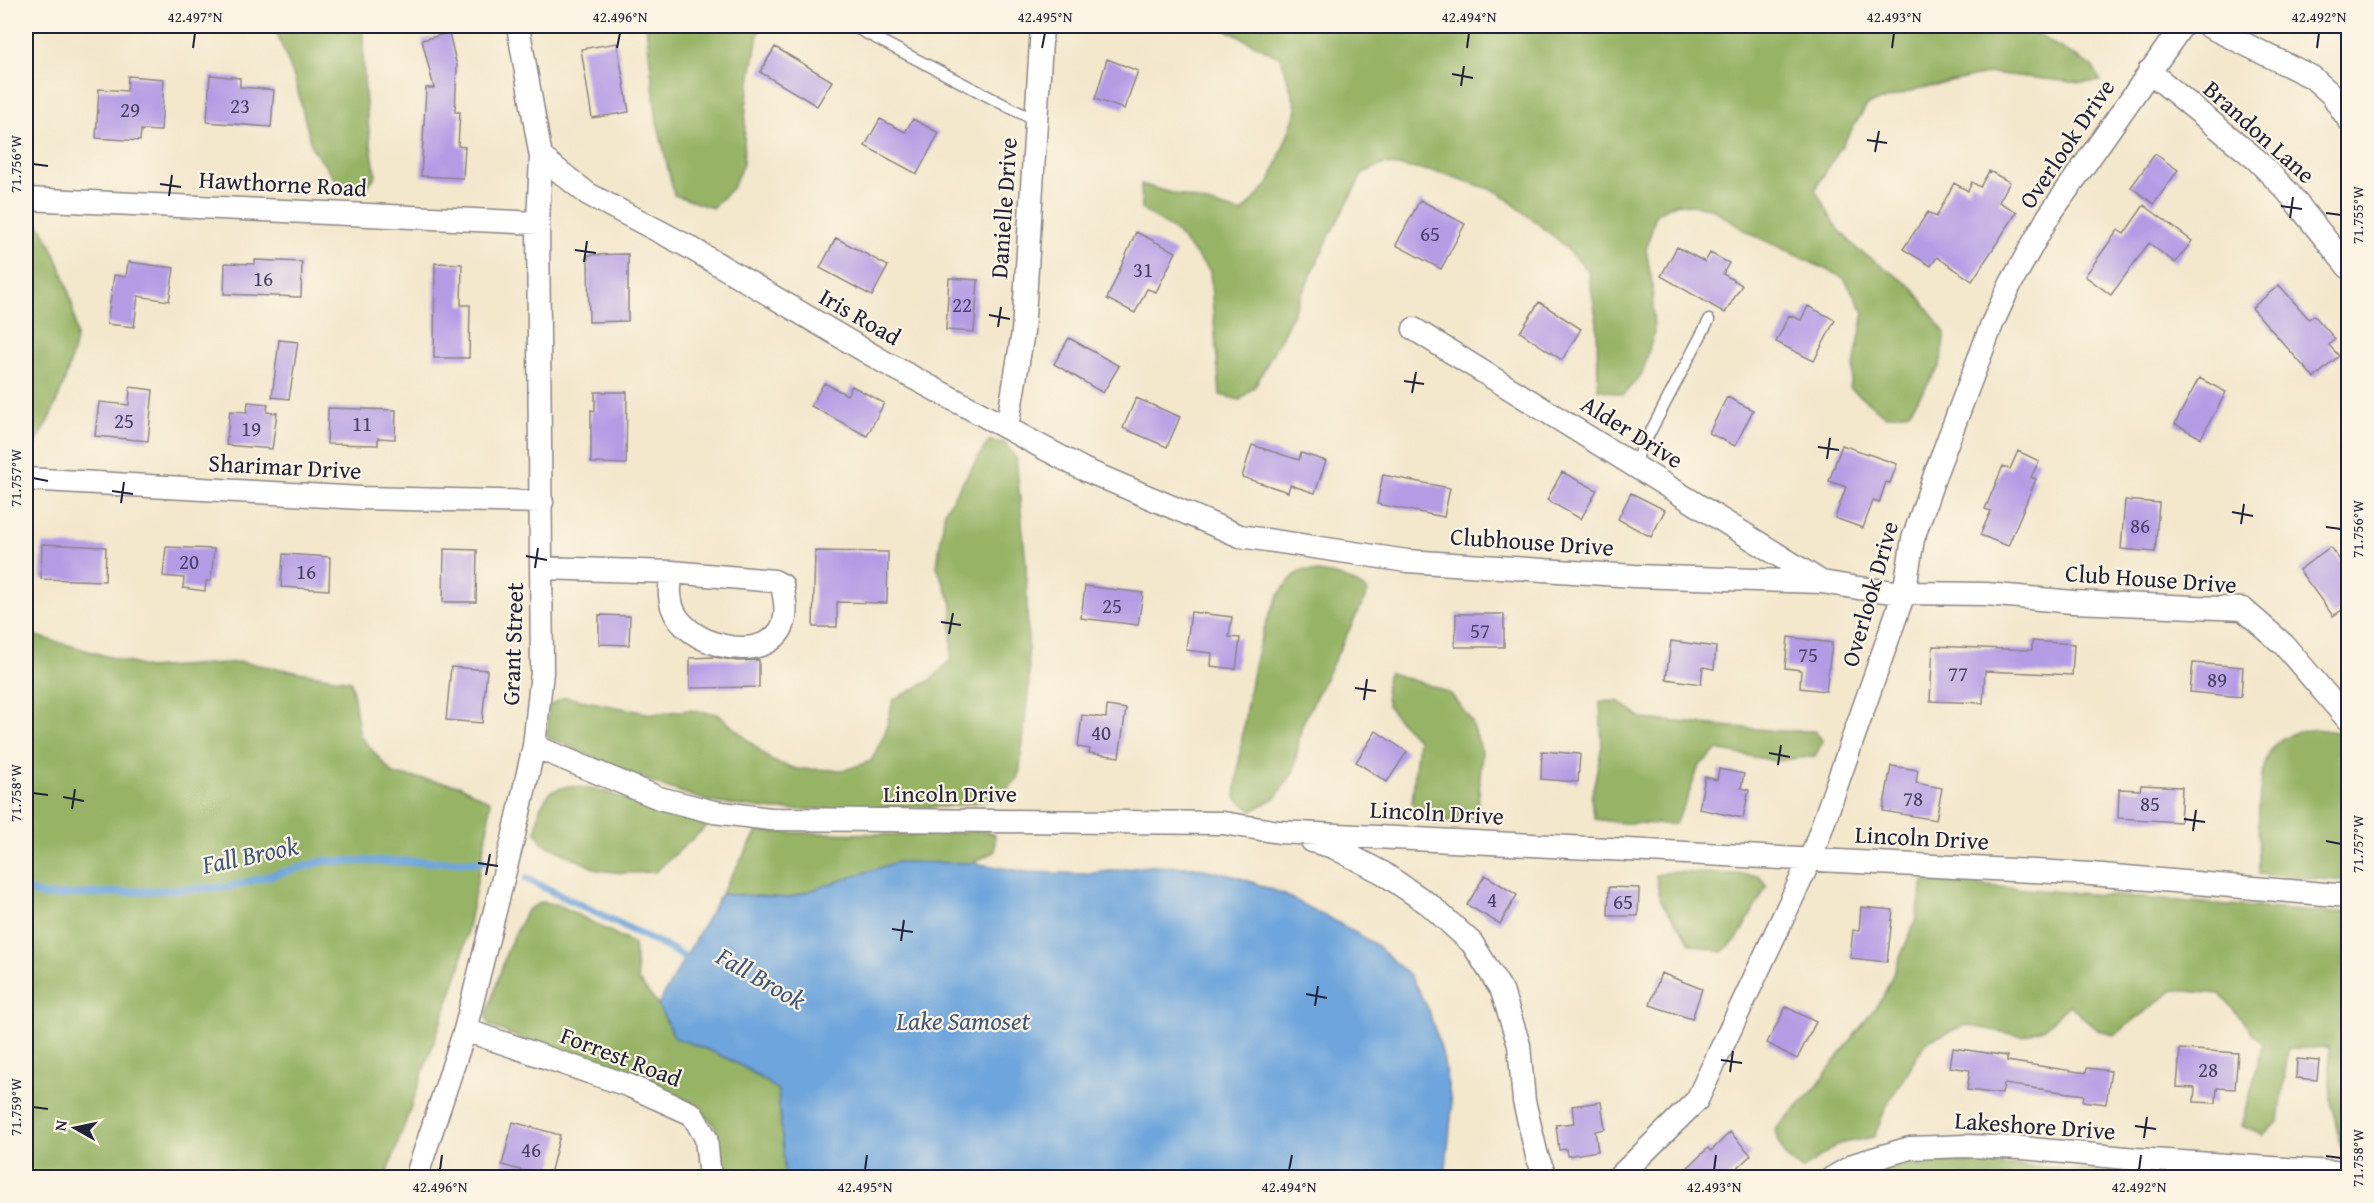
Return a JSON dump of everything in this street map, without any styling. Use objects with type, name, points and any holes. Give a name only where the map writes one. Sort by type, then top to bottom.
[{"type":"street","name":"Grant Street","points":[[416,1178],[465,1030],[511,850],[534,746],[542,672],[538,223],[541,157],[518,26]]},
{"type":"street","name":"Danielle Drive","points":[[1007,428],[1023,332],[1042,26]]},
{"type":"street","name":"Overlook Drive","points":[[1618,1178],[1697,1100],[1810,858],[1904,592],[1913,539],[1992,324],[2010,285],[2048,217],[2182,26]]},
{"type":"street","points":[[2208,26],[2312,77],[2332,95],[2349,119]]},
{"type":"street","name":"Brandon Lane","points":[[2149,71],[2257,160],[2287,191],[2349,267]]},
{"type":"street","name":"Iris Road","points":[[541,157],[588,194],[689,247],[884,362],[1083,469],[1164,504]]},
{"type":"street","name":"Hawthorne Road","points":[[26,199],[538,223]]},
{"type":"street","name":"Alder Drive","points":[[1414,328],[1822,582]]},
{"type":"street","name":"Sharimar Drive","points":[[26,479],[361,498],[542,502]]},
{"type":"street","name":"Clubhouse Drive","points":[[1164,504],[1240,536],[1396,560],[1634,576],[1822,582],[1904,592]]},
{"type":"street","points":[[542,568],[672,572],[774,581],[782,585],[786,603],[786,615],[780,631],[753,648],[734,648],[692,633],[682,624],[673,610],[669,590],[672,572]]},
{"type":"street","name":"Club House Drive","points":[[1904,592],[1986,594],[2073,602],[2243,609],[2284,645],[2349,720]]},
{"type":"street","name":"Lincoln Drive","points":[[534,746],[659,798],[714,812],[770,819],[1223,823],[1279,832],[2091,874],[2349,896]]},
{"type":"street","points":[[1279,832],[1333,847],[1383,873],[1430,905],[1472,943],[1502,991],[1519,1045],[1524,1101],[1537,1156],[1546,1178]]},
{"type":"street","name":"Forrest Road","points":[[465,1030],[630,1086],[692,1114],[706,1138],[710,1178]]},
{"type":"street","name":"Lakeshore Drive","points":[[1832,1178],[1857,1164],[1910,1148],[1967,1146],[2023,1148],[2136,1159],[2349,1173]]},
{"type":"lane","points":[[852,26],[1036,121]]},
{"type":"lane","points":[[1633,465],[1709,320]]},
{"type":"green space","points":[[274,26],[363,26],[366,101],[376,176],[363,190],[344,191],[312,148],[295,80]]},
{"type":"green space","points":[[646,26],[764,26],[758,34],[746,105],[743,164],[732,188],[712,208],[674,195],[657,121]]},
{"type":"green space","points":[[1225,26],[2022,26],[2092,66],[2101,81],[2081,83],[1991,73],[1918,89],[1867,105],[1815,189],[1835,225],[1857,249],[1912,287],[1945,333],[1940,366],[1909,412],[1886,416],[1850,388],[1864,312],[1844,278],[1747,232],[1711,208],[1677,203],[1656,214],[1646,250],[1652,283],[1654,333],[1642,374],[1623,395],[1598,389],[1597,322],[1588,270],[1557,239],[1498,192],[1442,173],[1385,164],[1363,173],[1255,386],[1240,400],[1220,395],[1210,271],[1176,232],[1142,209],[1141,184],[1242,213],[1270,182],[1297,110],[1281,58],[1226,30]]},
{"type":"green space","points":[[33,216],[49,242],[63,273],[72,305],[76,336],[58,398],[26,460],[26,217]]},
{"type":"green space","points":[[989,441],[1005,443],[1016,458],[1026,564],[1029,686],[1019,777],[999,799],[943,807],[775,810],[710,802],[654,783],[547,737],[549,706],[565,697],[652,714],[690,710],[718,714],[772,761],[797,769],[845,770],[871,761],[885,733],[893,700],[931,680],[951,659],[952,604],[937,567],[945,510]]},
{"type":"green space","points":[[1303,570],[1345,578],[1368,592],[1302,725],[1293,773],[1276,797],[1252,811],[1235,797],[1253,673],[1261,639],[1272,609],[1286,585]]},
{"type":"green space","points":[[26,633],[148,668],[241,662],[351,681],[360,736],[393,774],[459,785],[490,802],[488,826],[460,968],[386,1177],[26,1177]]},
{"type":"green space","points":[[1389,673],[1451,694],[1471,720],[1482,752],[1477,817],[1436,824],[1412,803],[1418,740],[1396,717],[1387,703],[1386,685]]},
{"type":"green space","points":[[1618,701],[1643,719],[1779,731],[1815,731],[1823,741],[1815,756],[1776,761],[1717,750],[1699,766],[1675,824],[1623,823],[1595,819],[1591,799],[1602,746],[1600,702]]},
{"type":"green space","points":[[2316,729],[2342,733],[2348,742],[2348,881],[2259,874],[2260,788],[2268,757],[2274,746],[2288,735]]},
{"type":"green space","points":[[568,786],[595,789],[707,826],[655,872],[623,873],[598,870],[542,843],[536,831],[540,808],[550,792]]},
{"type":"green space","points":[[984,831],[995,835],[995,851],[973,863],[896,863],[788,898],[721,894],[757,832],[929,835]]},
{"type":"green space","points":[[1670,872],[1758,875],[1767,886],[1737,939],[1722,952],[1691,944],[1660,900],[1656,875]]},
{"type":"green space","points":[[1924,881],[2329,913],[2348,911],[2348,1149],[2341,1148],[2331,1102],[2329,1047],[2288,1049],[2279,1121],[2262,1135],[2242,1126],[2263,1044],[2220,994],[2174,990],[2114,1035],[2099,1031],[2069,1005],[2045,1028],[2023,1036],[1965,1025],[1926,1042],[1887,1105],[1874,1137],[1838,1144],[1802,1170],[1784,1155],[1775,1130],[1813,1091],[1883,997],[1915,922]]},
{"type":"green space","points":[[542,902],[559,905],[634,944],[638,980],[658,1005],[675,1038],[729,1060],[779,1090],[785,1177],[723,1177],[715,1126],[694,1103],[490,1026],[486,1017],[508,948],[527,910]]},
{"type":"green space","points":[[1912,1159],[2186,1177],[1859,1178]]},
{"type":"water","name":"Lake Samoset","points":[[897,862],[973,863],[1027,872],[1086,874],[1149,866],[1195,867],[1238,877],[1283,894],[1337,922],[1376,945],[1410,976],[1428,1008],[1442,1052],[1452,1108],[1445,1177],[785,1177],[778,1090],[729,1060],[675,1038],[658,1005],[721,894],[788,898]]},
{"type":"building","points":[[449,33],[457,66],[455,112],[460,112],[458,146],[465,147],[463,178],[421,176],[426,88],[434,88],[422,40]]},
{"type":"building","points":[[617,43],[629,112],[592,118],[581,49]]},
{"type":"building","points":[[775,47],[832,81],[817,106],[760,72]]},
{"type":"building","points":[[1107,59],[1138,71],[1124,109],[1095,99]]},
{"type":"building","points":[[210,75],[240,78],[240,87],[274,90],[271,127],[207,122]]},
{"type":"building","points":[[128,76],[164,79],[161,131],[141,130],[140,141],[96,138],[99,89],[127,91]]},
{"type":"building","points":[[880,119],[905,132],[913,119],[939,133],[917,174],[865,146]]},
{"type":"building","points":[[2155,154],[2178,170],[2154,204],[2131,187]]},
{"type":"building","points":[[1989,171],[2010,182],[1999,202],[2017,212],[1972,281],[1937,257],[1931,266],[1903,249],[1928,212],[1936,217],[1954,183],[1968,191],[1972,182],[1980,187]]},
{"type":"building","points":[[1420,200],[1465,224],[1441,269],[1396,245]]},
{"type":"building","points":[[2144,205],[2192,241],[2175,263],[2149,243],[2111,295],[2085,276],[2118,230],[2124,234]]},
{"type":"building","points":[[1136,232],[1176,252],[1156,292],[1147,289],[1135,313],[1107,299]]},
{"type":"building","points":[[836,238],[888,266],[872,296],[820,268]]},
{"type":"building","points":[[1677,247],[1705,262],[1710,253],[1729,263],[1723,274],[1742,285],[1725,313],[1661,276]]},
{"type":"building","points":[[628,254],[628,321],[589,322],[588,255]]},
{"type":"building","points":[[255,260],[302,262],[301,297],[224,294],[225,263],[255,264]]},
{"type":"building","points":[[128,262],[174,268],[169,301],[138,296],[134,327],[107,324],[114,275],[126,277]]},
{"type":"building","points":[[435,263],[462,264],[461,305],[470,305],[469,358],[434,358]]},
{"type":"building","points":[[949,278],[978,280],[974,332],[946,330]]},
{"type":"building","points":[[2279,285],[2309,319],[2314,315],[2335,339],[2329,345],[2339,356],[2314,378],[2252,308]]},
{"type":"building","points":[[1539,302],[1581,329],[1562,360],[1520,332]]},
{"type":"building","points":[[1808,306],[1835,320],[1814,361],[1776,342],[1789,315],[1801,320]]},
{"type":"building","points":[[1069,338],[1119,366],[1103,393],[1054,364]]},
{"type":"building","points":[[279,340],[298,342],[289,399],[272,397]]},
{"type":"building","points":[[2199,378],[2226,392],[2201,438],[2175,424]]},
{"type":"building","points":[[824,383],[847,395],[852,386],[884,403],[867,436],[811,406]]},
{"type":"building","points":[[130,387],[153,390],[148,441],[95,436],[99,402],[129,405]]},
{"type":"building","points":[[595,392],[627,392],[626,464],[591,463],[591,410],[595,411]]},
{"type":"building","points":[[1727,397],[1753,410],[1735,446],[1709,433]]},
{"type":"building","points":[[1136,398],[1180,417],[1167,447],[1123,428]]},
{"type":"building","points":[[248,402],[268,404],[267,412],[277,413],[272,449],[226,445],[230,411],[247,412]]},
{"type":"building","points":[[328,408],[396,410],[395,439],[378,438],[378,445],[327,444]]},
{"type":"building","points":[[1252,445],[1299,460],[1301,453],[1326,461],[1315,493],[1290,485],[1288,492],[1242,477]]},
{"type":"building","points":[[1842,445],[1897,464],[1890,483],[1886,482],[1879,503],[1873,501],[1863,528],[1835,518],[1846,487],[1829,481]]},
{"type":"building","points":[[2018,451],[2039,461],[2031,477],[2036,479],[2008,546],[1980,535],[1991,511],[1985,509],[2003,466],[2010,469]]},
{"type":"building","points":[[1562,472],[1597,490],[1581,519],[1547,500]]},
{"type":"building","points":[[1383,475],[1450,488],[1444,517],[1377,504]]},
{"type":"building","points":[[1631,493],[1665,510],[1651,537],[1618,519]]},
{"type":"building","points":[[2125,500],[2159,503],[2155,552],[2121,549]]},
{"type":"building","points":[[42,544],[106,547],[105,581],[41,579]]},
{"type":"building","points":[[166,547],[214,549],[211,581],[206,581],[205,591],[183,588],[184,578],[163,576]]},
{"type":"building","points":[[2330,547],[2349,572],[2349,605],[2333,616],[2299,570]]},
{"type":"building","points":[[444,549],[477,550],[476,602],[443,602]]},
{"type":"building","points":[[815,551],[888,552],[887,603],[837,602],[837,627],[813,627]]},
{"type":"building","points":[[283,554],[330,557],[329,590],[281,587]]},
{"type":"building","points":[[1085,586],[1143,593],[1138,625],[1081,618]]},
{"type":"building","points":[[1191,612],[1232,617],[1229,637],[1240,638],[1236,669],[1211,666],[1212,653],[1186,650]]},
{"type":"building","points":[[1456,614],[1504,614],[1504,647],[1455,647]]},
{"type":"building","points":[[599,615],[630,616],[629,645],[599,644]]},
{"type":"building","points":[[1788,637],[1832,643],[1826,691],[1800,688],[1801,670],[1785,668]]},
{"type":"building","points":[[1671,641],[1716,647],[1714,669],[1703,667],[1701,684],[1666,679]]},
{"type":"building","points":[[2032,641],[2074,644],[2072,675],[1985,671],[1983,703],[1930,701],[1933,646],[2032,650]]},
{"type":"building","points":[[714,657],[737,661],[759,660],[759,687],[690,688],[690,658]]},
{"type":"building","points":[[2193,663],[2243,667],[2241,697],[2190,692]]},
{"type":"building","points":[[451,667],[487,670],[482,723],[446,720]]},
{"type":"building","points":[[1107,706],[1126,709],[1119,757],[1089,753],[1090,749],[1078,747],[1082,715],[1106,718]]},
{"type":"building","points":[[1376,731],[1407,752],[1387,782],[1356,762]]},
{"type":"building","points":[[1542,751],[1580,754],[1578,782],[1541,779]]},
{"type":"building","points":[[1891,766],[1918,770],[1916,783],[1942,788],[1936,820],[1883,811]]},
{"type":"building","points":[[1719,769],[1744,774],[1741,788],[1749,790],[1743,818],[1699,809],[1705,777],[1717,780]]},
{"type":"building","points":[[2141,785],[2182,787],[2180,822],[2118,818],[2119,789],[2140,790]]},
{"type":"building","points":[[1485,875],[1517,895],[1500,924],[1467,905]]},
{"type":"building","points":[[1609,887],[1639,888],[1638,916],[1608,916]]},
{"type":"building","points":[[1861,907],[1893,910],[1887,962],[1850,958],[1853,930],[1859,931]]},
{"type":"building","points":[[1661,973],[1702,989],[1692,1019],[1650,1005]]},
{"type":"building","points":[[1786,1007],[1816,1022],[1797,1059],[1767,1043]]},
{"type":"building","points":[[1953,1048],[2007,1056],[2007,1061],[2086,1073],[2087,1068],[2111,1071],[2106,1104],[2083,1101],[2084,1095],[2004,1084],[2002,1094],[1967,1090],[1970,1070],[1950,1067]]},
{"type":"building","points":[[2180,1049],[2238,1053],[2235,1089],[2217,1088],[2216,1103],[2194,1102],[2195,1088],[2177,1087]]},
{"type":"building","points":[[2297,1059],[2319,1061],[2317,1080],[2296,1078]]},
{"type":"building","points":[[1601,1102],[1605,1129],[1595,1131],[1598,1151],[1567,1156],[1566,1149],[1559,1150],[1556,1125],[1574,1123],[1572,1106]]},
{"type":"building","points":[[513,1122],[560,1135],[549,1178],[502,1165]]},
{"type":"building","points":[[1730,1132],[1751,1155],[1727,1178],[1677,1178],[1708,1148],[1711,1151]]},
{"type":"waterway","name":"Fall Brook","points":[[26,890],[45,896],[229,887],[324,861],[483,862]]},
{"type":"waterway","name":"Fall Brook","points":[[527,879],[693,962]]}]
